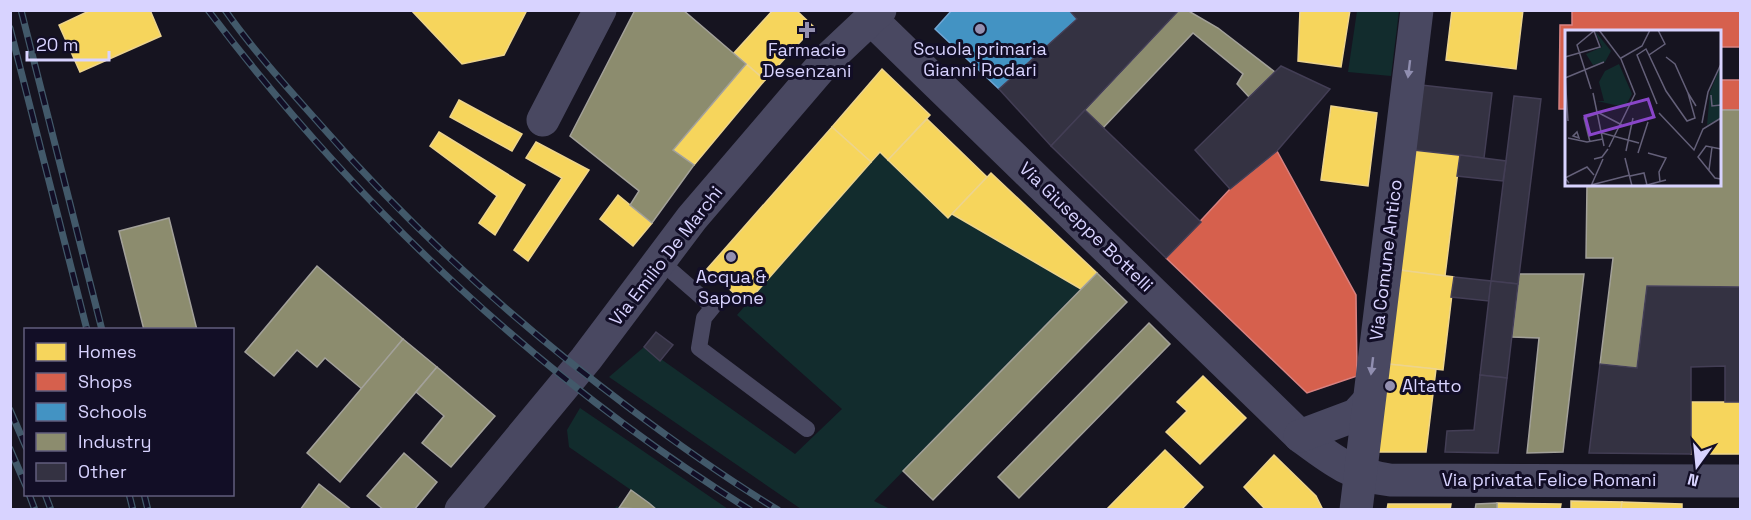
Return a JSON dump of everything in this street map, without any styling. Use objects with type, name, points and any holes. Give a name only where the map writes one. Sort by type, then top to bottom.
[{"type":"street","points":[[543,120],[600,10]]},
{"type":"street","name":"Via Comune Antico","points":[[1356,510],[1417,10]]},
{"type":"street","name":"Via Emilio De Marchi","points":[[461,510],[586,359],[692,218],[828,60],[875,15]]},
{"type":"street","name":"Via Giuseppe Bottelli","points":[[875,15],[1300,436],[1341,467],[1359,474]]},
{"type":"street","points":[[1300,436],[1356,415],[1368,402]]},
{"type":"street","name":"Via privata Felice Romani","points":[[1359,474],[1390,480],[1740,481]]},
{"type":"lane","points":[[660,261],[713,307],[704,318],[699,348],[807,429]]},
{"type":"green space","points":[[1357,11],[1399,11],[1391,76],[1348,72]]},
{"type":"green space","points":[[880,152],[948,218],[952,214],[1081,289],[874,501],[890,509],[801,509],[609,377],[644,347],[795,454],[842,409],[737,315]]},
{"type":"green space","points":[[580,408],[728,509],[614,509],[617,506],[619,508],[631,490],[569,447],[567,430]]},
{"type":"building: Homes","points":[[91,10],[150,10],[161,36],[80,72],[59,25]]},
{"type":"building: Homes","points":[[411,10],[527,10],[504,55],[462,64]]},
{"type":"building: Homes","points":[[773,10],[796,10],[814,27],[765,80],[734,53]]},
{"type":"building: Homes","points":[[1300,10],[1350,10],[1341,67],[1298,61]]},
{"type":"building: Homes","points":[[1452,10],[1523,10],[1516,69],[1446,60]]},
{"type":"building: Homes","points":[[746,64],[765,80],[694,165],[673,150]]},
{"type":"building: Homes","points":[[882,69],[930,115],[888,160],[880,152],[871,162],[832,127]]},
{"type":"building: Homes","points":[[459,100],[522,134],[512,151],[450,117]]},
{"type":"building: Homes","points":[[1331,106],[1377,113],[1368,186],[1321,180]]},
{"type":"building: Homes","points":[[927,119],[987,177],[948,218],[888,160]]},
{"type":"building: Homes","points":[[832,127],[871,162],[746,304],[707,269]]},
{"type":"building: Homes","points":[[439,132],[525,185],[495,235],[479,223],[497,196],[430,146]]},
{"type":"building: Homes","points":[[536,142],[589,170],[528,261],[514,250],[562,178],[526,158]]},
{"type":"building: Homes","points":[[1414,150],[1460,155],[1445,276],[1399,270]]},
{"type":"building: Homes","points":[[991,173],[1097,273],[1081,289],[952,214]]},
{"type":"building: Homes","points":[[618,195],[652,223],[633,246],[600,219]]},
{"type":"building: Homes","points":[[1399,270],[1454,277],[1443,370],[1388,364]]},
{"type":"building: Homes","points":[[1388,364],[1436,369],[1426,452],[1377,452]]},
{"type":"building: Homes","points":[[1203,376],[1246,418],[1200,464],[1166,432],[1187,411],[1177,402]]},
{"type":"building: Homes","points":[[1691,402],[1740,402],[1740,454],[1691,454]]},
{"type":"building: Homes","points":[[1165,450],[1203,487],[1181,510],[1106,510]]},
{"type":"building: Homes","points":[[1274,455],[1316,496],[1323,510],[1266,510],[1244,487]]},
{"type":"building: Homes","points":[[1571,501],[1622,502],[1621,510],[1571,510]]},
{"type":"building: Homes","points":[[1622,502],[1682,504],[1682,510],[1621,510]]},
{"type":"building: Homes","points":[[1497,503],[1561,504],[1560,510],[1497,510]]},
{"type":"building: Homes","points":[[1388,504],[1451,504],[1450,510],[1387,510]]},
{"type":"building: Shops","points":[[1572,10],[1740,10],[1740,47],[1721,47],[1721,30],[1565,30],[1565,109],[1559,109],[1560,25],[1572,25]]},
{"type":"building: Shops","points":[[1721,80],[1740,80],[1740,110],[1721,110]]},
{"type":"building: Shops","points":[[1277,151],[1356,295],[1357,376],[1307,393],[1166,258],[1230,189]]},
{"type":"building: Schools","points":[[952,10],[1069,10],[1077,19],[999,89],[935,29]]},
{"type":"building: Industry","points":[[635,10],[683,10],[746,64],[673,150],[694,165],[652,223],[630,205],[639,191],[570,136]]},
{"type":"building: Industry","points":[[1179,10],[1187,10],[1218,28],[1275,72],[1249,97],[1237,84],[1243,74],[1193,33],[1103,128],[1085,110]]},
{"type":"building: Industry","points":[[1721,110],[1740,110],[1740,287],[1647,286],[1637,368],[1600,364],[1613,258],[1586,258],[1587,186],[1721,186]]},
{"type":"building: Industry","points":[[169,218],[196,328],[143,328],[119,231]]},
{"type":"building: Industry","points":[[317,266],[403,339],[362,389],[325,358],[317,367],[297,350],[274,376],[245,352]]},
{"type":"building: Industry","points":[[1097,273],[1127,302],[933,500],[903,471]]},
{"type":"building: Industry","points":[[1519,274],[1584,274],[1563,452],[1527,453],[1539,338],[1512,337]]},
{"type":"building: Industry","points":[[1149,323],[1170,344],[1019,498],[998,477]]},
{"type":"building: Industry","points":[[403,339],[437,367],[340,482],[307,453]]},
{"type":"building: Industry","points":[[437,367],[495,416],[451,467],[422,443],[444,416],[416,392]]},
{"type":"building: Industry","points":[[404,453],[437,482],[414,510],[384,510],[367,496]]},
{"type":"building: Industry","points":[[319,484],[352,510],[300,510]]},
{"type":"building: Industry","points":[[631,490],[649,503],[657,510],[619,508]]},
{"type":"building: Industry","points":[[1497,503],[1497,510],[1475,510],[1476,504]]},
{"type":"building: Other","points":[[1069,10],[1179,10],[1051,146],[999,89],[1077,19]]},
{"type":"building: Other","points":[[1281,66],[1330,89],[1277,151],[1230,189],[1195,150]]},
{"type":"building: Other","points":[[1421,85],[1492,93],[1484,158],[1414,150]]},
{"type":"building: Other","points":[[1514,96],[1541,99],[1518,284],[1491,281]]},
{"type":"building: Other","points":[[1085,110],[1201,222],[1166,258],[1051,146]]},
{"type":"building: Other","points":[[1460,155],[1506,161],[1503,181],[1457,176]]},
{"type":"building: Other","points":[[1454,277],[1491,281],[1489,301],[1451,297]]},
{"type":"building: Other","points":[[1491,281],[1518,284],[1507,378],[1480,375]]},
{"type":"building: Other","points":[[1647,286],[1740,287],[1740,402],[1725,402],[1725,366],[1691,367],[1691,454],[1589,453],[1600,364],[1637,368]]},
{"type":"building: Other","points":[[656,332],[673,345],[660,361],[644,347]]},
{"type":"building: Other","points":[[1480,375],[1507,378],[1498,453],[1445,452],[1447,431],[1474,430]]},
{"type":"railway","points":[[21,10],[101,328]]},
{"type":"railway","points":[[208,10],[265,83],[326,153],[456,285],[598,404],[673,459],[750,510]]},
{"type":"railway","points":[[225,10],[270,68],[354,162],[428,238],[467,274],[548,344],[632,410],[703,461],[778,510]]},
{"type":"railway","points":[[10,28],[86,328]]},
{"type":"railway","points":[[10,410],[24,442]]},
{"type":"railway","points":[[10,449],[24,481]]},
{"type":"railway","points":[[30,496],[35,510]]},
{"type":"railway","points":[[46,496],[51,510]]},
{"type":"railway","points":[[130,496],[133,510]]},
{"type":"railway","points":[[144,496],[148,510]]},
{"type":"place","name":"Scuola primaria Gianni Rodari","points":[[980,29]]},
{"type":"place","name":"Farmacie Desenzani","points":[[807,30]]},
{"type":"place","name":"Acqua & Sapone","points":[[731,257]]},
{"type":"place","name":"Altatto","points":[[1390,386]]}]
